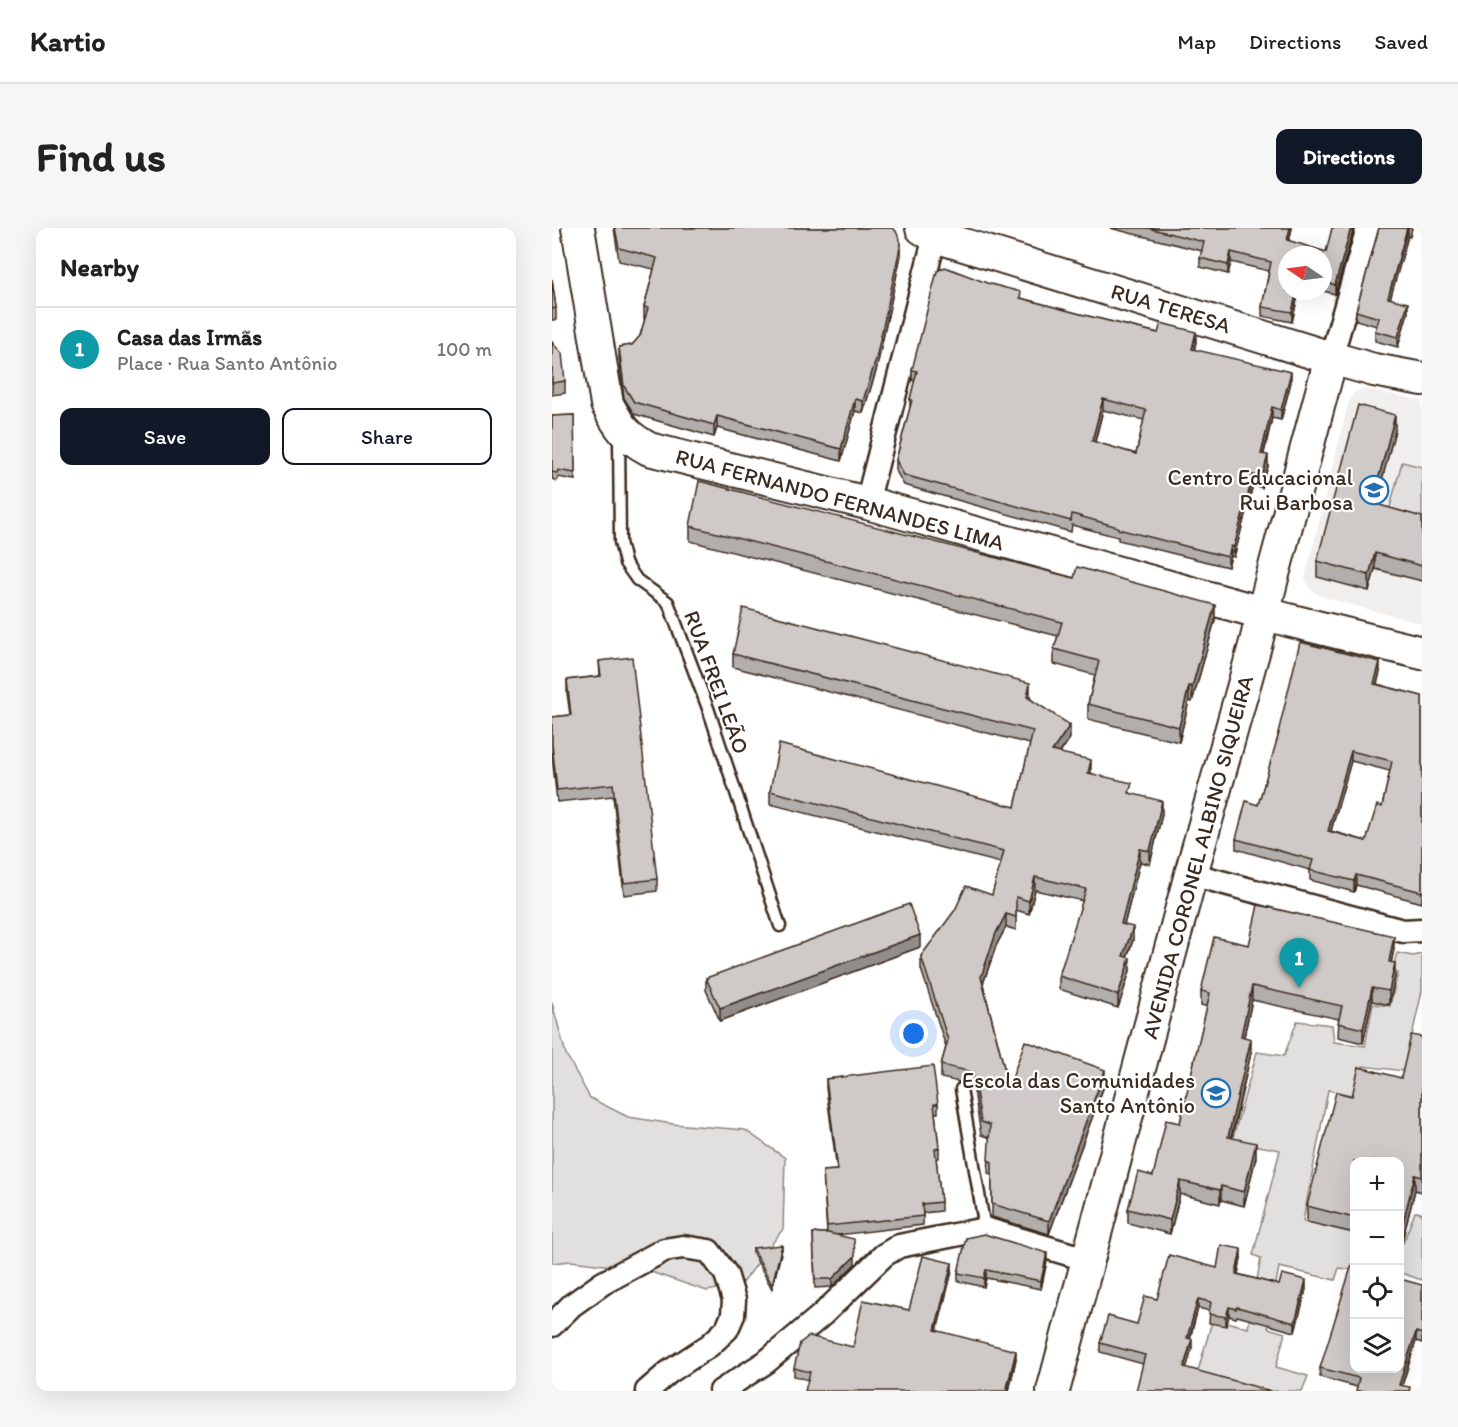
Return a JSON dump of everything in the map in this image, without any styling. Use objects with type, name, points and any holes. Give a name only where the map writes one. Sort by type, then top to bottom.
[{"type":"main road","name":"RUA FERNANDO FERNANDES LIMA","points":[[578,228],[607,404],[619,427],[632,440],[649,449],[867,503],[1422,653]]},
{"type":"main road","name":"RUA TERESA","points":[[929,232],[1331,358],[1374,370],[1422,379]]},
{"type":"main road","name":"AVENIDA CORONEL ALBINO SIQUEIRA","points":[[1053,1391],[1331,358]]},
{"type":"street","points":[[1331,358],[1368,228]]},
{"type":"street","points":[[867,503],[929,232]]},
{"type":"street","points":[[1191,874],[1403,931],[1422,930]]},
{"type":"street","points":[[721,1391],[766,1362],[823,1314],[884,1255],[899,1246],[985,1228],[1089,1260]]},
{"type":"street","points":[[552,1325],[572,1305],[603,1283],[664,1250],[683,1247],[709,1251],[726,1274],[734,1300],[733,1315],[727,1329],[711,1345],[669,1372],[647,1391]]},
{"type":"lane","name":"RUA FREI LEÃO","points":[[619,427],[620,542],[624,563],[638,580],[668,602],[709,711],[780,926]]},
{"type":"lane","points":[[961,1089],[985,1228]]},
{"type":"shaded area","name":"Centro Educacional Rui Barbosa","points":[[1361,390],[1422,401],[1422,624],[1320,596],[1310,589],[1305,578],[1349,400],[1355,392]]},
{"type":"shaded area","points":[[1402,462],[1422,467],[1422,528],[1387,518]]},
{"type":"shaded area","points":[[1397,953],[1413,956],[1422,954],[1422,991],[1404,1071],[1363,1066],[1356,1096],[1328,1090],[1303,1221],[1350,1232],[1350,1269],[1339,1268],[1335,1280],[1279,1267],[1268,1328],[1285,1333],[1276,1367],[1308,1376],[1302,1391],[1271,1391],[1196,1378],[1213,1318],[1248,1328],[1261,1258],[1253,1255],[1280,1150],[1232,1141],[1257,1052],[1284,1056],[1297,1021],[1332,1025],[1334,1042],[1365,1046],[1373,1004],[1390,1006],[1398,973],[1392,971]]},
{"type":"shaded area","points":[[552,1003],[566,1054],[590,1098],[628,1117],[673,1124],[745,1130],[785,1158],[783,1229],[742,1284],[707,1291],[645,1270],[571,1261],[552,1263]]},
{"type":"shaded area","points":[[1415,1212],[1422,1213],[1422,1280],[1404,1274],[1404,1240]]},
{"type":"building","points":[[615,228],[892,228],[896,231],[901,243],[876,359],[863,401],[855,399],[841,449],[717,416],[714,425],[634,402],[624,386],[619,347],[632,345],[640,336],[648,308],[644,307],[657,258],[619,248]]},
{"type":"building","points":[[1148,228],[1290,228],[1287,240],[1306,246],[1278,246],[1278,300],[1295,300],[1292,312],[1262,307],[1271,262],[1231,252],[1228,265],[1200,258],[1204,242]]},
{"type":"building","points":[[1332,228],[1351,228],[1335,285],[1332,284],[1332,246],[1328,246]]},
{"type":"building","points":[[1379,228],[1407,228],[1388,298],[1408,303],[1398,337],[1375,331],[1379,318],[1356,311]]},
{"type":"building","points":[[945,267],[987,283],[1021,292],[1020,298],[1158,333],[1161,323],[1196,332],[1192,349],[1291,372],[1281,410],[1272,407],[1261,454],[1268,455],[1262,477],[1253,475],[1234,547],[1231,546],[1228,557],[1118,529],[1118,527],[1072,514],[1071,521],[904,475],[896,460],[912,400],[910,399],[917,371],[912,370],[937,271]],"holes":[[[1103,399],[1146,410],[1136,454],[1092,441]]]},
{"type":"building","points":[[552,279],[556,308],[552,309]]},
{"type":"building","points":[[552,343],[562,353],[565,381],[552,383]]},
{"type":"building","points":[[1358,405],[1395,415],[1372,503],[1422,517],[1422,566],[1375,553],[1369,575],[1317,561]]},
{"type":"building","points":[[574,415],[575,473],[558,470],[557,473],[552,472],[552,416]]},
{"type":"building","points":[[699,481],[1074,578],[1077,567],[1215,605],[1192,687],[1189,686],[1179,727],[1088,704],[1099,661],[1054,649],[1062,622],[690,526]]},
{"type":"building","points":[[743,608],[1030,683],[1027,697],[1070,725],[1052,751],[1091,760],[1088,773],[1132,783],[1129,793],[1162,801],[1150,851],[1140,849],[1121,924],[1133,927],[1123,956],[1130,958],[1118,995],[1059,976],[1086,889],[1035,877],[1029,901],[1016,897],[1016,917],[1006,914],[996,933],[981,977],[1009,1087],[1025,1041],[1105,1070],[1049,1221],[992,1204],[992,1162],[988,1160],[990,1125],[981,1122],[973,1072],[941,1065],[948,1040],[921,956],[955,910],[966,886],[992,895],[1004,851],[770,791],[779,744],[1015,807],[1033,731],[733,654]]},
{"type":"building","points":[[1300,642],[1380,662],[1374,684],[1422,696],[1422,892],[1356,875],[1354,881],[1310,870],[1313,860],[1236,839],[1246,801],[1258,805]],"holes":[[[1351,751],[1392,761],[1382,807],[1377,805],[1366,841],[1328,831]]]},
{"type":"building","points":[[632,657],[657,879],[624,883],[613,784],[557,790],[552,744],[552,717],[571,715],[567,680],[601,676],[599,661]]},
{"type":"building","points":[[909,904],[920,935],[720,1008],[706,978]]},
{"type":"building","points":[[1258,905],[1394,936],[1389,962],[1395,963],[1389,991],[1372,988],[1363,1029],[1338,1023],[1342,1006],[1252,986],[1241,1036],[1251,1039],[1228,1137],[1256,1143],[1244,1192],[1221,1186],[1220,1190],[1180,1181],[1170,1220],[1128,1209],[1138,1172],[1153,1176],[1166,1120],[1180,1123],[1210,993],[1201,991],[1214,937],[1249,945]]},
{"type":"building","points":[[1411,1035],[1422,1037],[1422,1177],[1415,1175],[1404,1218],[1404,1157],[1350,1157],[1350,1217],[1307,1206],[1336,1092],[1352,1096],[1359,1067],[1401,1078]]},
{"type":"building","points":[[933,1066],[938,1104],[934,1104],[939,1148],[935,1149],[941,1202],[922,1204],[923,1216],[827,1226],[823,1171],[838,1170],[826,1079]]},
{"type":"building","points":[[813,1233],[828,1233],[854,1239],[855,1256],[832,1279],[815,1279]]},
{"type":"building","points":[[984,1234],[1047,1253],[1041,1281],[986,1270],[984,1278],[958,1273],[966,1238]]},
{"type":"building","points":[[782,1245],[772,1285],[753,1248]]},
{"type":"building","points":[[1221,1245],[1241,1249],[1236,1274],[1279,1285],[1282,1274],[1306,1280],[1295,1323],[1237,1307],[1236,1309],[1229,1307],[1226,1317],[1209,1314],[1211,1302],[1198,1299],[1187,1338],[1192,1339],[1184,1367],[1271,1391],[1136,1391],[1145,1355],[1100,1343],[1108,1316],[1137,1324],[1145,1296],[1157,1299],[1169,1255],[1217,1268]]},
{"type":"building","points":[[923,1256],[952,1263],[935,1330],[1016,1351],[1008,1391],[805,1391],[810,1372],[794,1368],[800,1343],[809,1336],[853,1347],[863,1300],[909,1310]]},
{"type":"building","points":[[1350,1270],[1350,1373],[1403,1373],[1399,1385],[1410,1387],[1409,1391],[1356,1391],[1359,1378],[1320,1368]]},
{"type":"building","points":[[1404,1280],[1422,1285],[1422,1334],[1416,1332],[1404,1369]]},
{"type":"place","name":"Centro Educacional Rui Barbosa","points":[[1374,490]]},
{"type":"place","name":"Casa das Irmãs","points":[[1299,988]]},
{"type":"place","name":"Escola das Comunidades Santo Antônio","points":[[1216,1093]]}]
